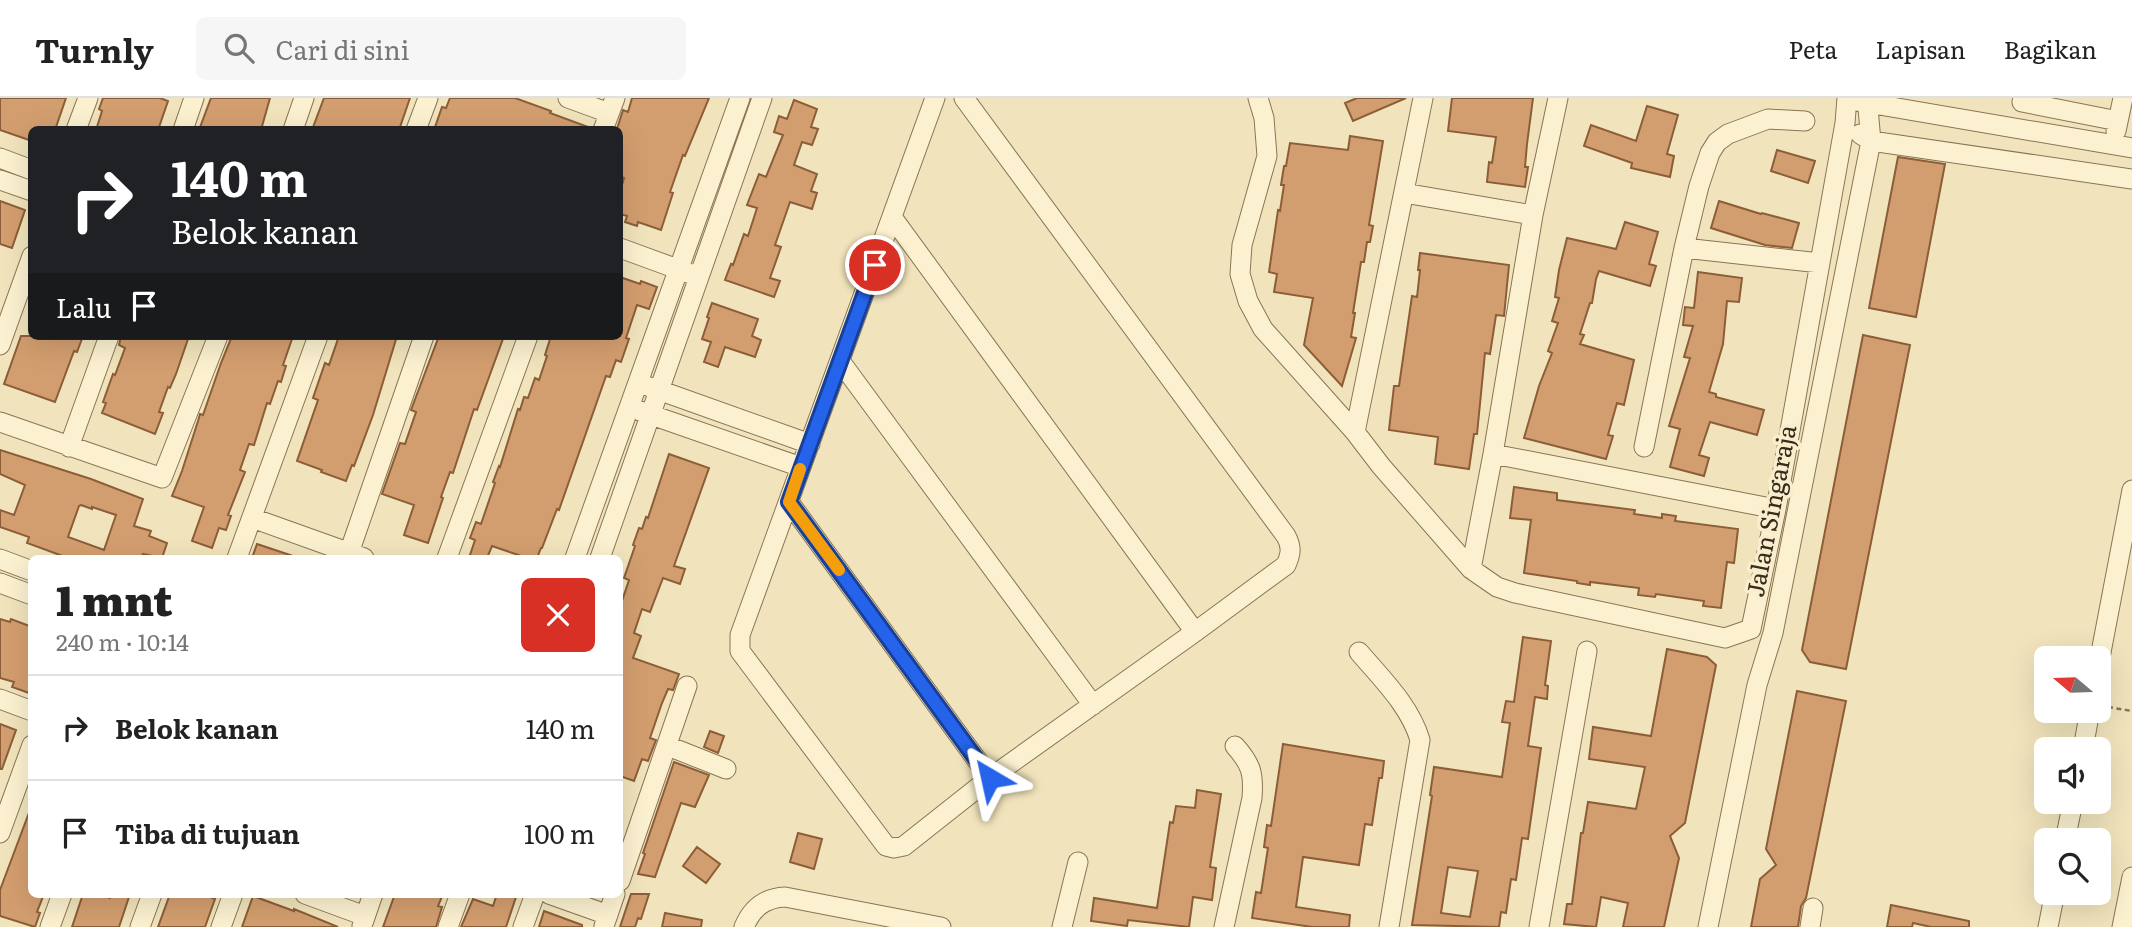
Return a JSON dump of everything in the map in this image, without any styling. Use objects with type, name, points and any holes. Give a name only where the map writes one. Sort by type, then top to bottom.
[{"type":"street","points":[[78,126],[88,98]]},
{"type":"street","points":[[184,126],[194,98]]},
{"type":"street","points":[[294,126],[304,98]]},
{"type":"street","points":[[418,126],[428,98]]},
{"type":"street","points":[[568,98],[609,114]]},
{"type":"street","points":[[601,555],[661,390],[689,273],[740,98]]},
{"type":"street","points":[[576,555],[638,384],[689,273],[762,98]]},
{"type":"street","points":[[935,98],[740,635],[740,651],[887,846],[894,848],[904,846],[990,778],[1286,565],[1291,554],[1291,545],[964,98]]},
{"type":"street","points":[[1258,98],[1264,118],[1267,156],[1242,245],[1240,274],[1248,301],[1263,330],[1355,432],[1471,569],[1497,587],[1725,638],[1751,629],[1776,509],[1845,123],[1857,100],[2123,146],[2118,121],[2123,98]]},
{"type":"street","points":[[1355,432],[1423,98]]},
{"type":"street","points":[[1471,569],[1533,215],[1558,98]]},
{"type":"street","points":[[2023,98],[2022,102],[2118,121]]},
{"type":"street","name":"Jalan Singaraja","points":[[1708,927],[1757,685],[1773,634],[1871,141],[1857,100]]},
{"type":"street","points":[[1644,447],[1684,248],[1710,153],[1717,142],[1728,134],[1768,119],[1805,121]]},
{"type":"street","points":[[1845,123],[1871,141],[2132,179]]},
{"type":"street","points":[[0,158],[28,168]]},
{"type":"street","points":[[0,180],[28,190]]},
{"type":"street","points":[[1404,193],[1533,215]]},
{"type":"street","points":[[892,217],[1195,632]]},
{"type":"street","points":[[1684,248],[1819,263]]},
{"type":"street","points":[[623,249],[689,273]]},
{"type":"street","points":[[0,345],[28,267]]},
{"type":"street","points":[[69,447],[108,340]]},
{"type":"street","points":[[0,422],[163,477],[216,340]]},
{"type":"street","points":[[238,555],[317,340]]},
{"type":"street","points":[[357,555],[423,340]]},
{"type":"street","points":[[448,555],[527,340]]},
{"type":"street","points":[[840,361],[1093,705]]},
{"type":"street","points":[[638,384],[810,444]]},
{"type":"street","points":[[630,407],[802,467]]},
{"type":"street","points":[[1493,454],[1776,509]]},
{"type":"street","points":[[2102,646],[2132,489]]},
{"type":"street","points":[[789,502],[990,778]]},
{"type":"street","points":[[252,518],[354,555]]},
{"type":"street","points":[[0,559],[28,570]]},
{"type":"street","points":[[0,583],[28,593]]},
{"type":"street","points":[[1539,927],[1587,651]]},
{"type":"street","points":[[1359,652],[1404,708],[1416,726],[1420,740],[1389,927]]},
{"type":"street","points":[[623,873],[687,686]]},
{"type":"street","points":[[0,699],[28,710]]},
{"type":"street","points":[[668,746],[726,769]]},
{"type":"street","points":[[1224,927],[1253,784],[1250,763],[1235,746]]},
{"type":"street","points":[[0,833],[28,756]]},
{"type":"street","points":[[1062,927],[1078,862]]},
{"type":"street","points":[[2122,927],[2132,877]]},
{"type":"street","points":[[744,927],[756,907],[763,901],[785,897],[941,927]]},
{"type":"street","points":[[50,927],[61,898]]},
{"type":"street","points":[[140,927],[151,898]]},
{"type":"street","points":[[221,927],[232,898]]},
{"type":"street","points":[[313,898],[363,922],[372,898]]},
{"type":"street","points":[[448,927],[459,898]]},
{"type":"street","points":[[523,927],[534,898]]},
{"type":"street","points":[[557,898],[605,921],[614,898]]},
{"type":"street","points":[[2048,927],[2052,905]]},
{"type":"path","points":[[2111,707],[2132,711]]},
{"type":"building","points":[[0,98],[66,98],[56,126],[28,126],[28,140],[0,130]]},
{"type":"building","points":[[103,98],[160,98],[168,101],[159,126],[97,126],[102,111],[99,109]]},
{"type":"building","points":[[211,98],[270,98],[262,126],[200,126]]},
{"type":"building","points":[[324,98],[410,98],[400,126],[314,126]]},
{"type":"building","points":[[450,98],[515,98],[586,126],[435,126],[442,107],[446,108]]},
{"type":"building","points":[[632,98],[709,98],[685,156],[683,155],[661,230],[638,222],[637,226],[625,222],[627,216],[623,215],[623,126],[618,126],[623,110],[628,112]]},
{"type":"building","points":[[1357,98],[1406,98],[1353,121],[1345,103]]},
{"type":"building","points":[[1452,98],[1533,98],[1525,187],[1487,182],[1496,137],[1448,131]]},
{"type":"building","points":[[794,100],[817,109],[811,127],[818,129],[812,145],[802,142],[794,165],[817,174],[811,191],[817,193],[812,209],[790,202],[775,245],[781,247],[770,278],[780,281],[774,297],[725,280],[744,234],[748,236],[757,208],[747,205],[759,174],[766,177],[783,135],[774,132],[779,116],[787,119]]},
{"type":"building","points":[[1647,106],[1678,115],[1667,154],[1674,156],[1670,177],[1631,168],[1632,163],[1584,146],[1591,125],[1636,141]]},
{"type":"building","points":[[1350,136],[1383,141],[1369,225],[1373,226],[1364,262],[1361,262],[1353,313],[1351,337],[1356,338],[1342,386],[1304,345],[1313,298],[1274,292],[1277,274],[1269,272],[1284,185],[1281,185],[1284,166],[1290,143],[1348,150]]},
{"type":"building","points":[[1777,150],[1815,161],[1808,183],[1771,171]]},
{"type":"building","points":[[1898,157],[1945,164],[1916,317],[1869,308]]},
{"type":"building","points":[[0,201],[25,210],[12,248],[0,244]]},
{"type":"building","points":[[1719,201],[1799,223],[1792,248],[1765,245],[1711,228]]},
{"type":"building","points":[[1625,222],[1658,232],[1649,264],[1656,266],[1650,286],[1599,271],[1592,303],[1580,334],[1584,335],[1580,344],[1634,360],[1624,405],[1617,403],[1608,435],[1613,436],[1606,459],[1524,438],[1552,353],[1548,351],[1558,323],[1552,321],[1559,298],[1555,297],[1567,238],[1616,249]]},
{"type":"building","points":[[1420,253],[1509,265],[1504,316],[1496,315],[1490,354],[1485,353],[1477,434],[1474,434],[1469,469],[1435,464],[1438,437],[1389,430],[1394,386],[1399,386],[1412,296],[1417,297]]},
{"type":"building","points":[[1698,272],[1742,278],[1739,302],[1727,301],[1723,344],[1709,392],[1716,394],[1716,397],[1764,410],[1757,435],[1710,422],[1699,455],[1709,458],[1704,476],[1670,467],[1680,429],[1669,426],[1690,358],[1684,357],[1693,326],[1683,325],[1685,307],[1694,308]]},
{"type":"building","points":[[623,278],[657,287],[649,309],[637,305],[621,362],[616,360],[610,377],[606,376],[559,510],[557,509],[538,555],[518,555],[492,546],[488,555],[470,555],[475,540],[470,538],[476,522],[481,524],[518,409],[520,410],[524,397],[528,398],[535,378],[539,380],[547,356],[545,355],[550,340],[623,340]]},
{"type":"building","points":[[712,303],[758,319],[752,336],[761,340],[755,357],[725,347],[718,367],[704,362],[711,342],[702,339]]},
{"type":"building","points":[[1863,335],[1910,345],[1846,669],[1810,662],[1802,650]]},
{"type":"building","points":[[21,336],[28,336],[28,340],[82,340],[77,352],[74,351],[55,402],[4,384]]},
{"type":"building","points":[[120,340],[188,340],[159,412],[163,413],[155,434],[102,413],[106,403],[103,402],[125,348],[119,345]]},
{"type":"building","points":[[230,340],[292,340],[283,365],[286,366],[281,382],[278,381],[270,404],[267,403],[254,445],[249,444],[240,470],[245,472],[228,515],[231,516],[226,530],[219,528],[212,548],[192,541],[204,507],[172,496]]},
{"type":"building","points":[[338,340],[396,340],[373,415],[346,481],[297,461],[318,400],[313,398],[325,363],[329,365]]},
{"type":"building","points":[[437,340],[503,340],[477,410],[474,409],[453,473],[450,472],[428,543],[404,535],[414,505],[382,494],[400,443],[405,444],[416,412],[411,410]]},
{"type":"building","points":[[0,450],[143,499],[134,526],[151,531],[149,536],[167,543],[163,555],[60,555],[27,543],[29,537],[0,527],[0,510],[14,515],[25,485],[0,474]],"holes":[[[79,506],[92,507],[116,515],[104,550],[68,537]]]},
{"type":"building","points":[[669,454],[709,468],[674,566],[685,569],[680,584],[663,578],[650,612],[642,609],[634,633],[641,636],[633,658],[679,674],[673,690],[668,689],[662,703],[650,738],[656,740],[648,761],[642,759],[634,781],[623,777],[623,598],[629,580],[624,578],[639,528],[642,529],[646,517],[648,518]]},
{"type":"building","points":[[1514,487],[1557,493],[1557,500],[1635,510],[1634,514],[1662,518],[1662,514],[1676,516],[1675,521],[1738,529],[1734,563],[1727,562],[1721,608],[1703,606],[1704,601],[1656,594],[1655,597],[1638,595],[1639,588],[1590,582],[1590,585],[1524,573],[1531,520],[1510,518]]},
{"type":"building","points":[[257,544],[290,555],[253,555]]},
{"type":"building","points":[[0,619],[10,622],[11,619],[28,625],[28,693],[12,687],[14,682],[0,678]]},
{"type":"building","points":[[1523,637],[1551,641],[1545,685],[1548,686],[1547,699],[1535,697],[1528,746],[1541,748],[1528,839],[1522,838],[1516,880],[1511,879],[1506,913],[1501,912],[1499,927],[1412,925],[1434,767],[1502,777],[1510,723],[1502,722],[1506,701],[1514,702]],"holes":[[[1448,867],[1478,871],[1470,917],[1441,913]]]},
{"type":"building","points":[[1667,649],[1707,657],[1716,665],[1685,823],[1670,836],[1679,858],[1664,927],[1623,927],[1628,903],[1601,897],[1596,927],[1564,924],[1567,904],[1572,904],[1581,833],[1588,802],[1636,809],[1645,767],[1589,759],[1593,727],[1651,736]]},
{"type":"building","points":[[1797,691],[1846,701],[1798,927],[1751,927],[1760,879],[1776,865],[1766,849]]},
{"type":"building","points":[[0,724],[16,730],[2,769],[0,769]]},
{"type":"building","points":[[710,731],[724,736],[718,753],[704,747]]},
{"type":"building","points":[[1283,744],[1384,761],[1372,825],[1365,824],[1359,865],[1303,857],[1296,907],[1350,915],[1349,927],[1312,927],[1252,918],[1256,892],[1261,893],[1268,848],[1264,847],[1267,825],[1271,826]]},
{"type":"building","points":[[674,762],[709,775],[695,807],[681,803],[655,877],[638,874],[645,854],[643,853]]},
{"type":"building","points":[[1197,790],[1221,794],[1210,867],[1216,868],[1212,900],[1193,897],[1189,927],[1128,920],[1127,926],[1091,921],[1094,898],[1157,908],[1170,822],[1173,823],[1176,806],[1195,808]]},
{"type":"building","points":[[28,815],[28,898],[42,898],[35,927],[0,916],[0,890]]},
{"type":"building","points":[[798,833],[822,839],[814,869],[790,862]]},
{"type":"building","points":[[697,847],[720,864],[706,883],[683,866]]},
{"type":"building","points":[[631,894],[649,894],[641,919],[638,918],[635,927],[620,927]]},
{"type":"building","points":[[82,898],[129,898],[119,927],[72,927]]},
{"type":"building","points":[[169,898],[215,899],[205,927],[158,927]]},
{"type":"building","points":[[252,898],[258,898],[338,927],[242,927]]},
{"type":"building","points":[[394,898],[441,898],[438,906],[442,907],[436,927],[383,927]]},
{"type":"building","points":[[496,898],[516,898],[506,927],[461,927],[473,899],[493,906]]},
{"type":"building","points":[[1891,905],[1969,921],[1969,927],[1931,927],[1913,923],[1912,927],[1887,927]]},
{"type":"building","points":[[544,911],[582,925],[582,927],[539,927]]},
{"type":"building","points":[[665,913],[702,920],[701,927],[662,927]]},
{"type":"slow traffic","points":[[800,469],[789,502],[839,570]]},
{"type":"route","points":[[875,265],[789,502],[990,778]]}]
